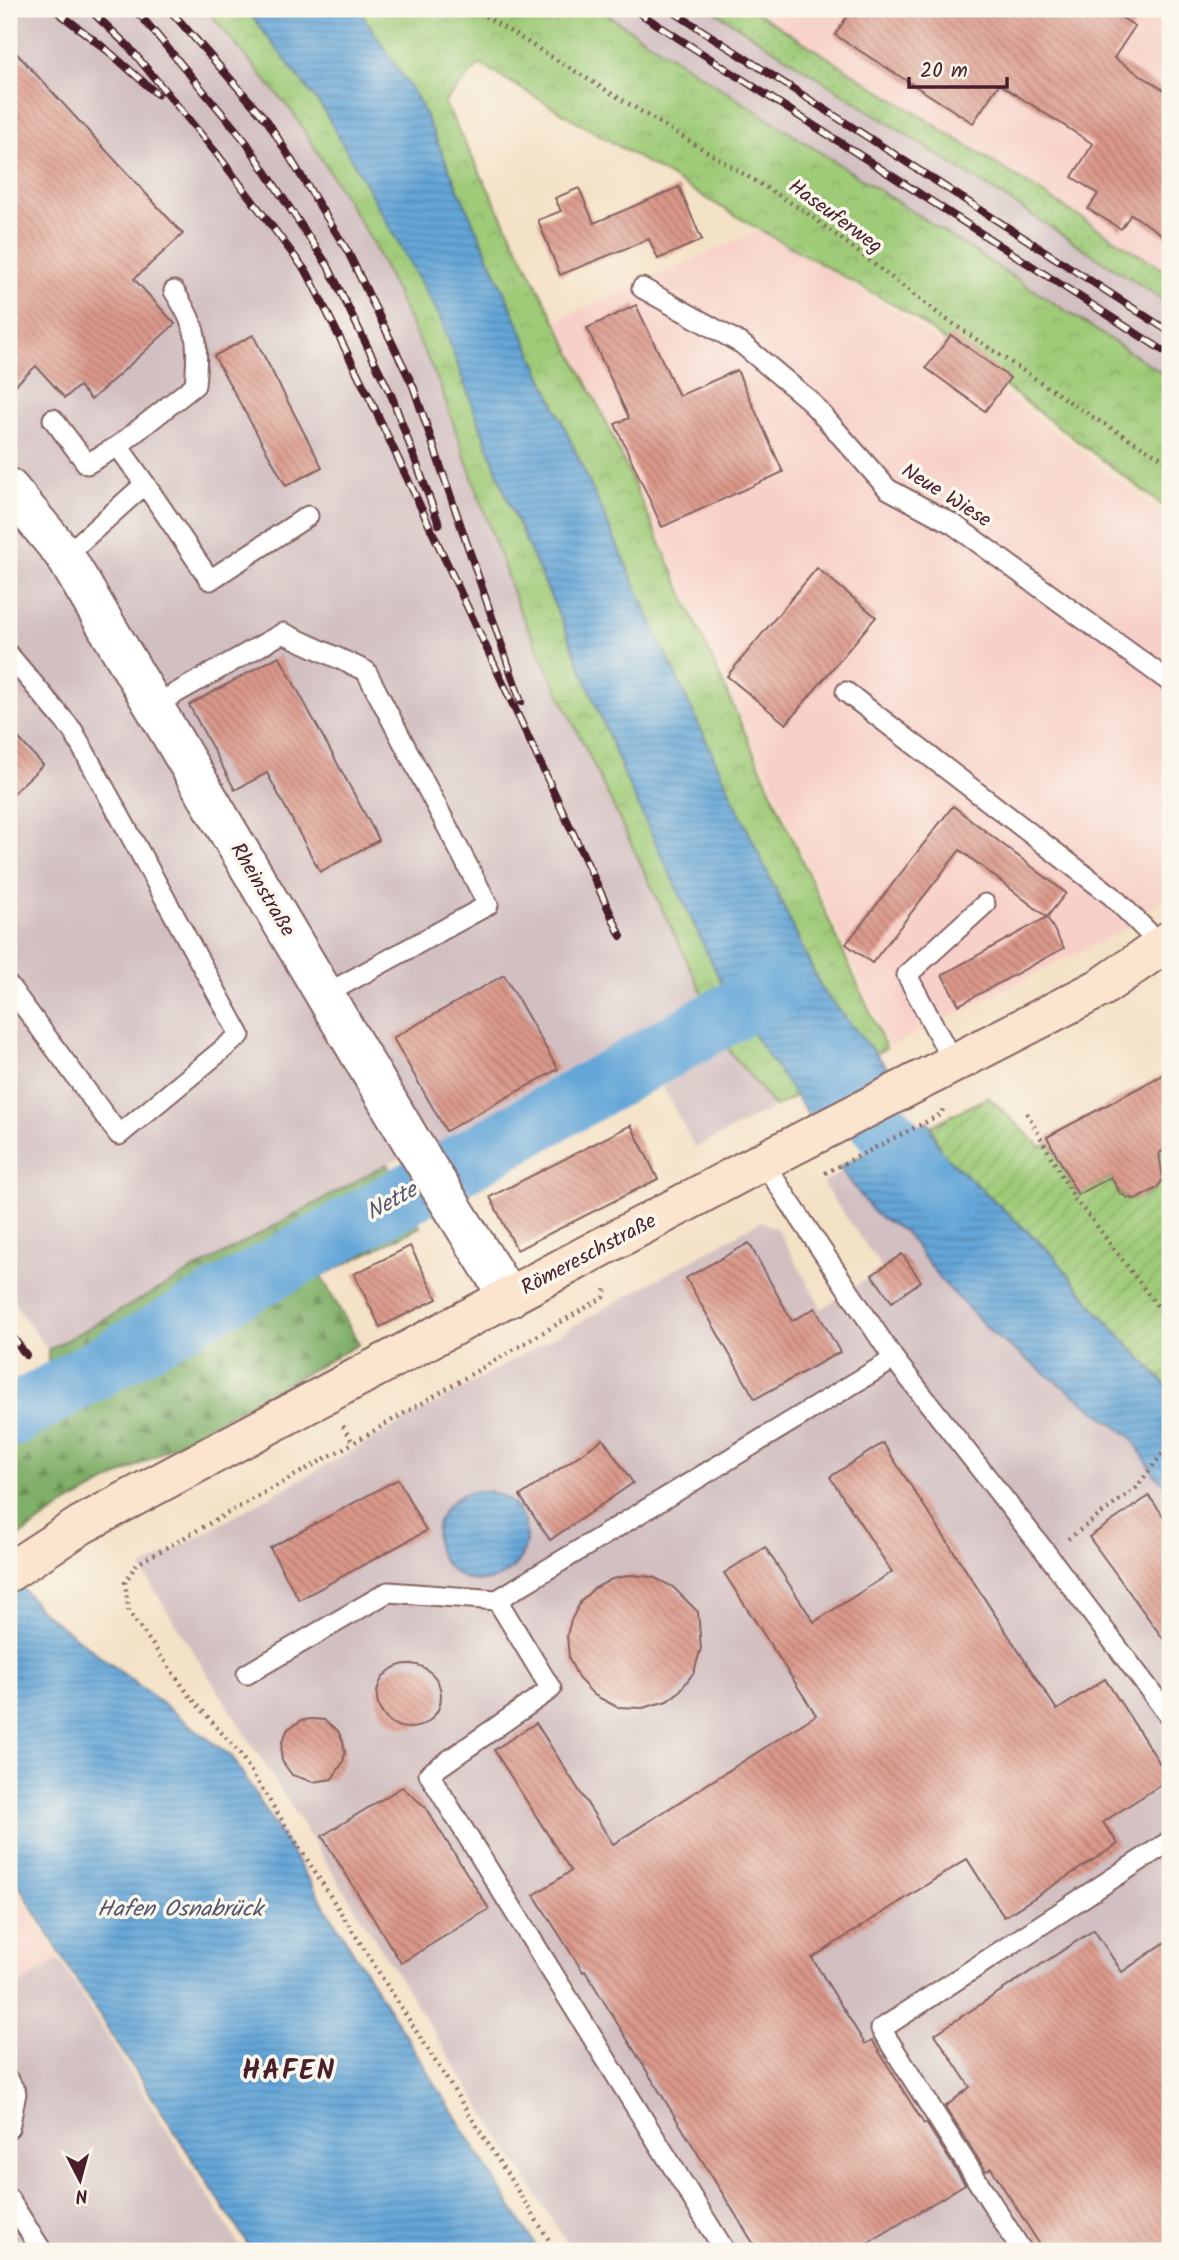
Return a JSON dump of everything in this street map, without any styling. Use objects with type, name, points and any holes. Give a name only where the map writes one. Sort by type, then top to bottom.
[{"type":"main road","name":"Römereschstraße","points":[[19,1565],[81,1525],[763,1161],[1102,987],[1166,943]]},
{"type":"street","name":"Rheinstraße","points":[[9,488],[65,556],[413,1144],[509,1298]]},
{"type":"lane","name":"Neue Wiese","points":[[642,288],[742,344],[808,400],[888,489],[953,524],[1170,682]]},
{"type":"lane","points":[[53,419],[86,464],[118,446],[195,384],[198,349],[194,328],[191,318],[174,291]]},
{"type":"lane","points":[[118,446],[210,580],[308,516]]},
{"type":"lane","points":[[65,556],[145,484]]},
{"type":"lane","points":[[153,706],[282,633],[366,671],[488,905],[326,995]]},
{"type":"lane","points":[[9,656],[73,732],[240,1035],[119,1135],[9,986]]},
{"type":"lane","points":[[846,692],[1112,896],[1166,943]]},
{"type":"lane","points":[[954,1064],[907,975],[985,904]]},
{"type":"lane","points":[[763,1161],[894,1359],[1047,1554],[1170,1717]]},
{"type":"lane","points":[[247,1674],[388,1592],[497,1600],[894,1359]]},
{"type":"lane","points":[[497,1600],[551,1689],[429,1774],[725,2251]]},
{"type":"lane","points":[[1022,2251],[881,2029],[1170,1841]]},
{"type":"lane","points":[[9,2081],[16,2093],[9,2128]]},
{"type":"lane","points":[[9,2199],[42,2251]]},
{"type":"path","name":"Haseuferweg","points":[[473,9],[806,212],[943,317],[1091,416],[1170,463]]},
{"type":"path","points":[[1027,1113],[1074,1200],[1090,1217],[1170,1324]]},
{"type":"path","points":[[839,1167],[928,1121]]},
{"type":"path","points":[[556,2251],[240,1754],[189,1695],[129,1612],[125,1583],[137,1564],[353,1443],[604,1297],[608,1275]]},
{"type":"path","points":[[338,1416],[353,1443]]},
{"type":"path","points":[[1047,1554],[1136,1488],[1170,1444]]},
{"type":"shaded area","points":[[9,9],[206,9],[294,114],[371,240],[439,383],[731,1053],[775,1107],[695,1148],[635,1034],[451,1138],[387,1164],[48,1350],[9,1297]]},
{"type":"shaded area","points":[[598,9],[711,9],[1170,304],[1170,378]]},
{"type":"shaded area","points":[[751,9],[1170,9],[1170,274]]},
{"type":"shaded area","points":[[760,230],[904,316],[1170,521],[1170,893],[1127,928],[890,1047],[605,413],[555,321]]},
{"type":"shaded area","points":[[1170,1071],[1170,2251],[572,2251],[141,1569],[761,1221],[778,1230],[822,1309],[882,1268],[822,1183],[988,1097],[1041,1147],[1049,1143],[1047,1137]]},
{"type":"shaded area","points":[[9,1878],[59,1960],[9,1992]]},
{"type":"shaded area","points":[[59,1960],[243,2251],[9,2251],[9,1992]]},
{"type":"green space","points":[[206,9],[598,9],[1170,378],[1170,511],[908,313],[748,223],[480,64],[444,102],[602,413],[886,1048],[775,1107],[731,1053],[518,607],[439,383],[371,240],[294,114]]},
{"type":"green space","points":[[711,9],[751,9],[1170,274],[1170,304]]},
{"type":"green space","points":[[988,1097],[1041,1147],[1050,1143],[1078,1195],[1111,1177],[1119,1193],[1125,1197],[1131,1199],[1143,1196],[1163,1179],[1154,1156],[1170,1147],[1170,1389],[1098,1312],[1051,1253],[941,1152],[931,1126]]},
{"type":"green space","points":[[387,1164],[420,1227],[321,1276],[359,1344],[65,1505],[9,1543],[9,1387],[48,1366],[48,1350]]},
{"type":"water","points":[[246,9],[359,9],[419,101],[661,643],[822,990],[905,1089],[820,1132],[728,997],[629,786],[563,624],[510,506],[439,315],[323,109]]},
{"type":"water","points":[[928,1121],[941,1152],[1051,1253],[1098,1312],[1170,1389],[1170,1489],[1154,1474],[1132,1438],[994,1335],[942,1281],[905,1232],[876,1215],[839,1167]]},
{"type":"water","points":[[472,1491],[490,1491],[506,1498],[519,1511],[526,1527],[526,1545],[519,1561],[506,1574],[490,1581],[472,1581],[456,1574],[443,1561],[436,1545],[436,1527],[443,1511],[456,1498]]},
{"type":"water","name":"Hafen Osnabrück","points":[[9,1570],[39,1609],[233,1758],[539,2251],[252,2251],[77,1981],[9,1869]]},
{"type":"building","points":[[852,9],[1107,9],[1135,26],[1114,58],[1170,94],[1170,240],[1131,214],[1121,229],[1088,209],[1098,194],[1072,177],[1093,144],[999,84],[973,123],[835,35]]},
{"type":"building","points":[[9,45],[183,234],[134,279],[175,324],[91,400],[79,386],[65,398],[36,366],[9,391]]},
{"type":"building","points":[[679,187],[702,240],[658,259],[649,239],[560,275],[538,220],[561,211],[555,198],[579,188],[594,223]]},
{"type":"building","points":[[636,305],[679,396],[737,370],[783,472],[662,527],[615,424],[629,418],[587,328]]},
{"type":"building","points":[[253,335],[322,467],[286,486],[214,356]]},
{"type":"building","points":[[951,335],[1010,378],[985,411],[926,368]]},
{"type":"building","points":[[817,568],[876,617],[786,724],[727,676]]},
{"type":"building","points":[[279,656],[379,840],[320,872],[267,773],[235,790],[189,705]]},
{"type":"building","points":[[9,728],[43,765],[9,797]]},
{"type":"building","points":[[953,806],[1066,893],[1047,917],[960,850],[872,963],[846,944]]},
{"type":"building","points":[[1047,917],[1064,948],[959,1005],[942,975]]},
{"type":"building","points":[[504,975],[558,1069],[446,1131],[393,1038]]},
{"type":"building","points":[[1170,1071],[1170,1147],[1159,1153],[1163,1179],[1157,1188],[1137,1199],[1128,1198],[1120,1193],[1111,1177],[1078,1195],[1047,1137]]},
{"type":"building","points":[[631,1125],[658,1179],[517,1250],[490,1197]]},
{"type":"building","points":[[749,1243],[792,1321],[815,1308],[840,1352],[755,1399],[686,1278]]},
{"type":"building","points":[[410,1246],[437,1299],[380,1327],[354,1274]]},
{"type":"building","points":[[902,1254],[921,1281],[892,1302],[872,1275]]},
{"type":"building","points":[[603,1439],[633,1483],[550,1540],[520,1496]]},
{"type":"building","points":[[883,1443],[1057,1710],[1105,1679],[1170,1779],[1103,1822],[1118,1844],[1004,1917],[967,1859],[812,1958],[865,2044],[872,2040],[965,2184],[855,2251],[758,2251],[585,1971],[583,1972],[534,1895],[571,1871],[494,1750],[536,1723],[613,1844],[816,1715],[724,1573],[765,1547],[814,1622],[892,1572],[830,1477]]},
{"type":"building","points":[[398,1479],[426,1531],[299,1600],[270,1548]]},
{"type":"building","points":[[1149,1496],[1170,1525],[1170,1648],[1089,1537]]},
{"type":"building","points":[[631,1575],[653,1577],[673,1587],[698,1612],[701,1648],[694,1672],[679,1692],[667,1701],[643,1708],[617,1707],[594,1695],[578,1678],[569,1658],[567,1635],[581,1601],[593,1589],[612,1579]]},
{"type":"building","points":[[409,1664],[427,1670],[435,1678],[441,1696],[435,1714],[427,1722],[409,1728],[391,1722],[383,1714],[377,1696],[383,1678],[391,1670]]},
{"type":"building","points":[[302,1720],[324,1720],[338,1731],[345,1753],[343,1762],[332,1779],[313,1782],[292,1775],[282,1761],[281,1752],[288,1729]]},
{"type":"building","points":[[402,1787],[425,1807],[489,1909],[401,1963],[322,1836]]},
{"type":"building","points":[[1094,1930],[1122,1972],[1170,1939],[1170,2251],[1044,2251],[991,2168],[986,2171],[945,2107],[970,2087],[935,2034]]},
{"type":"waterway","name":"Nette","points":[[9,1418],[776,987]]},
{"type":"waterway","points":[[826,1059],[944,1201]]},
{"type":"railway","points":[[54,9],[157,94]]},
{"type":"railway","points":[[89,9],[129,47],[217,154],[308,274],[373,405],[621,936]]},
{"type":"railway","points":[[131,9],[141,16],[246,142],[328,266],[392,397],[439,524]]},
{"type":"railway","points":[[169,9],[268,122],[348,252],[413,386],[521,702]]},
{"type":"railway","points":[[633,9],[1170,355]]},
{"type":"railway","points":[[669,9],[1170,332]]},
{"type":"railway","points":[[9,1332],[26,1355]]},
{"type":"district","name":"HAFEN","points":[[289,2071]]}]
